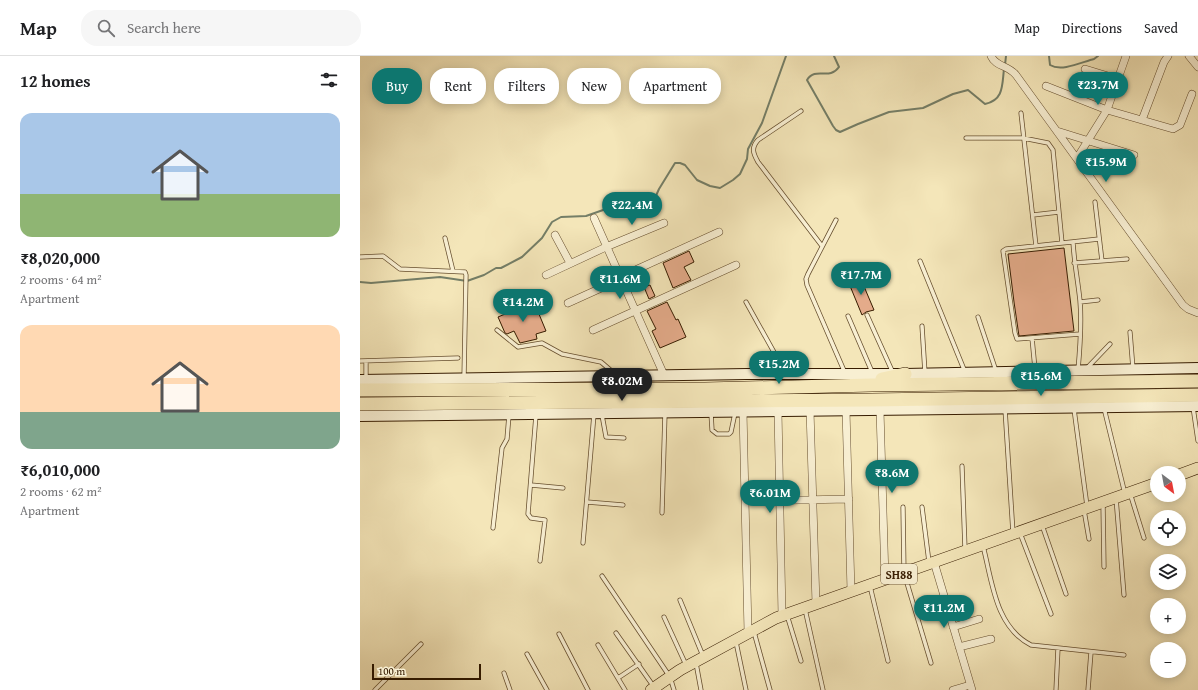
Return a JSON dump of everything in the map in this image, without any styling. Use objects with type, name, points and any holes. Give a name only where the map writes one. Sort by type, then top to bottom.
[{"type":"highway","points":[[859,385],[899,374]]},
{"type":"highway","points":[[362,383],[697,389],[859,385],[1198,381]]},
{"type":"highway","points":[[360,404],[856,401],[1196,403]]},
{"type":"highway","points":[[856,401],[882,410]]},
{"type":"main road","points":[[1186,472],[1198,468]]},
{"type":"main road","name":"SH88","points":[[653,689],[670,677],[736,639],[785,615],[1150,485]]},
{"type":"street","points":[[991,56],[996,63],[1009,68],[1016,75],[1183,305],[1198,313]]},
{"type":"street","points":[[1077,158],[1107,110],[1126,56]]},
{"type":"street","points":[[1142,120],[1164,62],[1168,56]]},
{"type":"street","points":[[1189,56],[1198,67]]},
{"type":"street","points":[[1085,69],[1118,79]]},
{"type":"street","points":[[1046,86],[1107,110],[1173,129],[1180,125],[1192,94]]},
{"type":"street","points":[[1057,131],[1134,155]]},
{"type":"street","points":[[594,218],[664,375]]},
{"type":"street","points":[[546,275],[606,247],[664,223]]},
{"type":"street","points":[[568,303],[719,232]]},
{"type":"street","points":[[555,235],[570,264]]},
{"type":"street","points":[[593,330],[736,266]]},
{"type":"street","points":[[362,383],[464,378],[664,375],[925,374],[1198,368]]},
{"type":"street","points":[[360,416],[1074,408],[1196,403]]},
{"type":"street","points":[[810,410],[816,604]]},
{"type":"street","points":[[846,410],[851,591]]},
{"type":"street","points":[[882,410],[885,579]]},
{"type":"street","points":[[778,411],[785,615]]},
{"type":"street","points":[[739,412],[751,631]]},
{"type":"street","points":[[745,500],[849,498]]},
{"type":"street","points":[[932,563],[971,687],[953,690]]},
{"type":"street","points":[[953,627],[979,619]]},
{"type":"street","points":[[959,647],[991,639]]},
{"type":"lane","points":[[801,111],[758,140],[754,145],[753,150],[758,162],[822,246]]},
{"type":"lane","points":[[1021,113],[1036,246]]},
{"type":"lane","points":[[966,138],[1024,138],[1051,145],[1053,150],[1062,243]]},
{"type":"lane","points":[[1095,202],[1102,261]]},
{"type":"lane","points":[[1033,215],[1059,212]]},
{"type":"lane","points":[[836,220],[806,279],[807,285],[846,374]]},
{"type":"lane","points":[[445,238],[453,271]]},
{"type":"lane","points":[[1080,334],[1020,340],[1015,337],[1002,254],[1006,248],[1100,239]]},
{"type":"lane","points":[[1073,242],[1074,263],[1080,302],[1082,370]]},
{"type":"lane","points":[[360,257],[382,256],[400,269],[463,271],[466,275],[464,378]]},
{"type":"lane","points":[[1074,263],[1127,259]]},
{"type":"lane","points":[[920,261],[965,373]]},
{"type":"lane","points":[[1080,302],[1098,300]]},
{"type":"lane","points":[[746,302],[786,374]]},
{"type":"lane","points":[[867,315],[899,374]]},
{"type":"lane","points":[[848,316],[873,374]]},
{"type":"lane","points":[[978,317],[996,372]]},
{"type":"lane","points":[[922,326],[925,374]]},
{"type":"lane","points":[[498,330],[518,348],[542,343],[562,354],[602,362],[617,376]]},
{"type":"lane","points":[[1130,332],[1133,369]]},
{"type":"lane","points":[[1032,338],[1035,371]]},
{"type":"lane","points":[[1082,370],[1110,344]]},
{"type":"lane","points":[[360,361],[458,358]]},
{"type":"lane","points":[[362,383],[366,360]]},
{"type":"lane","points":[[1196,403],[1198,441]]},
{"type":"lane","points":[[1104,407],[1124,494],[1144,538]]},
{"type":"lane","points":[[1005,408],[1016,533],[1051,614]]},
{"type":"lane","points":[[1074,408],[1089,539]]},
{"type":"lane","points":[[662,512],[666,412]]},
{"type":"lane","points":[[711,412],[712,430],[717,434],[729,434],[739,412]]},
{"type":"lane","points":[[598,413],[606,437],[624,438]]},
{"type":"lane","points":[[583,543],[598,413]]},
{"type":"lane","points":[[493,528],[502,448],[507,439],[509,414]]},
{"type":"lane","points":[[536,414],[529,516],[546,520],[540,561]]},
{"type":"lane","points":[[962,466],[965,551]]},
{"type":"lane","points":[[530,485],[563,488]]},
{"type":"lane","points":[[1124,494],[1124,595]]},
{"type":"lane","points":[[587,502],[623,505]]},
{"type":"lane","points":[[1103,502],[1104,567]]},
{"type":"lane","points":[[903,507],[904,573],[931,663]]},
{"type":"lane","points":[[922,508],[932,563]]},
{"type":"lane","points":[[1041,524],[1066,594]]},
{"type":"lane","points":[[983,544],[998,606],[1007,624],[1023,641],[1031,645],[1124,655]]},
{"type":"lane","points":[[602,576],[670,677],[674,690]]},
{"type":"lane","points":[[869,585],[888,661]]},
{"type":"lane","points":[[680,600],[701,690]]},
{"type":"lane","points":[[804,608],[823,690]]},
{"type":"lane","points":[[785,615],[801,661]]},
{"type":"lane","points":[[664,617],[695,662]]},
{"type":"lane","points":[[751,631],[770,690]]},
{"type":"lane","points":[[616,633],[639,664],[653,689]]},
{"type":"lane","points":[[559,634],[588,690]]},
{"type":"lane","points":[[736,639],[746,690]]},
{"type":"lane","points":[[375,690],[421,644]]},
{"type":"lane","points":[[598,645],[625,690]]},
{"type":"lane","points":[[1056,690],[1058,648]]},
{"type":"lane","points":[[1088,690],[1091,652]]},
{"type":"lane","points":[[527,654],[547,690]]},
{"type":"lane","points":[[618,678],[639,664]]},
{"type":"lane","points":[[504,673],[510,690]]},
{"type":"building","points":[[1064,248],[1074,331],[1019,336],[1008,254]]},
{"type":"building","points":[[689,251],[694,262],[684,267],[691,280],[673,288],[663,263]]},
{"type":"building","points":[[860,277],[874,310],[866,312],[862,315],[848,281]]},
{"type":"building","points":[[650,285],[655,296],[649,299],[644,287]]},
{"type":"building","points":[[534,302],[546,331],[536,334],[537,339],[520,343],[514,331],[507,334],[505,333],[498,317]]},
{"type":"building","points":[[667,302],[676,320],[678,319],[686,337],[660,348],[652,331],[656,329],[647,311]]},
{"type":"waterway","points":[[360,282],[371,283],[440,277],[467,281],[484,275],[522,257],[542,238],[552,222],[561,217],[586,216],[626,202],[643,206],[648,204],[655,198],[675,163],[685,165],[697,180],[710,186],[720,188],[740,174],[747,159],[748,149],[762,123],[786,56]]},
{"type":"waterway","points":[[834,56],[839,67],[835,71],[827,74],[814,74],[807,80],[833,126],[840,132],[889,112],[923,108],[953,94],[968,90],[985,104],[991,102],[996,99],[1001,91],[1004,69]]},
{"type":"waterway","points":[[1005,65],[1006,56]]},
{"type":"waterway","points":[[1049,56],[1050,65],[1055,67],[1066,67],[1078,64],[1094,59],[1098,56]]}]
